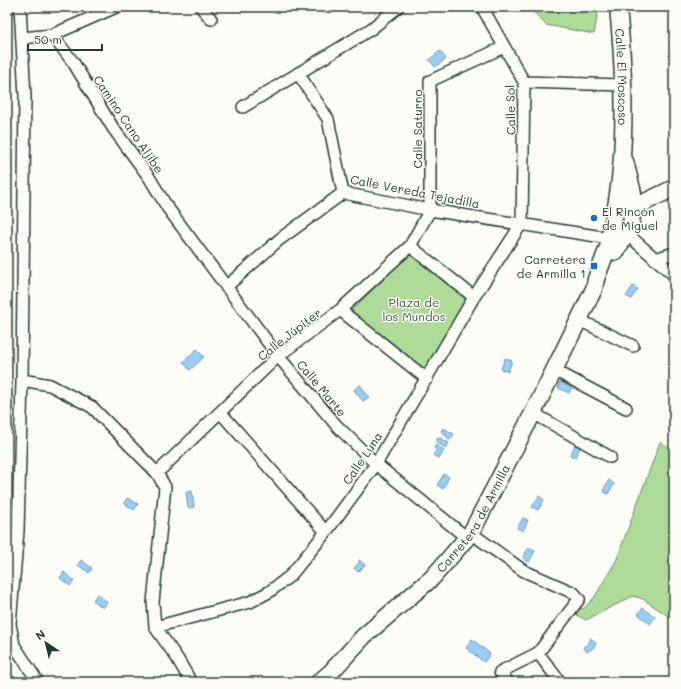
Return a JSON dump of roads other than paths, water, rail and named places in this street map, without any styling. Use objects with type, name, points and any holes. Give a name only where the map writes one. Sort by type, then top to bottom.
[{"type":"street","points":[[20,7],[25,96],[22,380],[18,531],[10,624],[14,645],[38,682]]},
{"type":"street","points":[[22,38],[52,34],[116,7]]},
{"type":"street","points":[[201,7],[211,19]]},
{"type":"street","points":[[243,106],[371,29],[398,7]]},
{"type":"street","name":"Calle Sol","points":[[482,7],[524,82],[522,223]]},
{"type":"street","name":"Calle El Moscoso","points":[[617,238],[632,218],[626,211],[622,148],[621,42],[618,7]]},
{"type":"street","name":"Camino Cano Aljibe","points":[[52,34],[73,62],[113,128],[184,230]]},
{"type":"street","name":"Calle Saturno","points":[[430,210],[430,82],[504,47]]},
{"type":"street","name":"Calle Vereda Tejadilla","points":[[298,72],[328,119],[343,193],[430,210],[617,238]]},
{"type":"street","points":[[524,82],[622,85]]},
{"type":"street","points":[[626,211],[674,188]]},
{"type":"street","points":[[226,287],[280,239],[343,193]]},
{"type":"street","name":"Calle Júpiter","points":[[157,473],[278,356],[340,310],[410,246],[430,210]]},
{"type":"street","name":"Calle Luna","points":[[155,627],[250,602],[269,592],[290,576],[326,532],[376,464],[474,297],[522,223]]},
{"type":"street","name":"Calle Marte","points":[[184,230],[278,356],[337,426],[376,464],[469,535],[524,571],[574,593],[579,599],[538,653]]},
{"type":"street","points":[[617,238],[655,259],[674,275]]},
{"type":"street","name":"Carretera de Armilla","points":[[319,682],[330,673],[364,636],[432,578],[469,535],[533,413],[594,289],[617,238]]},
{"type":"street","points":[[410,246],[474,297]]},
{"type":"street","points":[[655,259],[674,253]]},
{"type":"street","points":[[340,310],[427,379]]},
{"type":"street","points":[[579,320],[633,346]]},
{"type":"street","points":[[554,370],[626,408]]},
{"type":"street","points":[[22,380],[50,385],[92,407],[157,473],[165,487],[153,602],[155,627],[177,658],[191,682]]},
{"type":"street","points":[[220,412],[326,532]]},
{"type":"street","points":[[533,413],[610,457]]},
{"type":"street","points":[[508,682],[500,672],[538,653],[560,682]]},
{"type":"water","points":[[440,51],[446,59],[435,67],[429,60]]},
{"type":"water","points":[[633,286],[638,289],[631,299],[626,296]]},
{"type":"water","points":[[197,349],[204,357],[190,370],[183,362]]},
{"type":"water","points":[[505,358],[512,361],[508,372],[501,369]]},
{"type":"water","points":[[560,382],[572,388],[569,393],[558,388]]},
{"type":"water","points":[[360,385],[369,397],[363,401],[354,390]]},
{"type":"water","points":[[443,428],[454,434],[450,440],[441,431]]},
{"type":"water","points":[[440,438],[449,443],[446,448],[437,443],[437,439]]},
{"type":"water","points":[[436,445],[444,450],[439,459],[433,455],[437,450],[434,448]]},
{"type":"water","points":[[575,445],[580,448],[575,458],[570,455]]},
{"type":"water","points":[[444,474],[449,477],[443,489],[437,485]]},
{"type":"water","points":[[609,480],[614,484],[608,494],[603,491]]},
{"type":"water","points":[[192,491],[194,507],[188,508],[186,492]]},
{"type":"water","points":[[539,496],[544,500],[538,510],[532,507]]},
{"type":"water","points":[[127,498],[138,504],[134,510],[124,503]]},
{"type":"water","points":[[523,518],[528,520],[523,531],[517,528]]},
{"type":"water","points":[[529,547],[535,551],[529,562],[523,558]]},
{"type":"water","points":[[81,560],[92,568],[89,573],[78,565]]},
{"type":"water","points":[[359,560],[365,565],[358,572],[354,568],[359,563]]},
{"type":"water","points":[[64,572],[74,581],[70,586],[60,578]]},
{"type":"water","points":[[97,594],[107,602],[103,608],[93,600]]},
{"type":"water","points":[[643,608],[655,617],[650,624],[638,614]]},
{"type":"water","points":[[591,638],[596,643],[593,648],[587,652],[583,647],[588,644]]},
{"type":"water","points":[[472,639],[490,654],[484,662],[466,648]]},
{"type":"place","name":"El Rincón de Miguel","points":[[594,218]]},
{"type":"place","name":"Carretera de Armilla 1","points":[[594,266]]},
{"type":"park label","name":"Plaza de los Mundos","points":[[414,309]]}]
